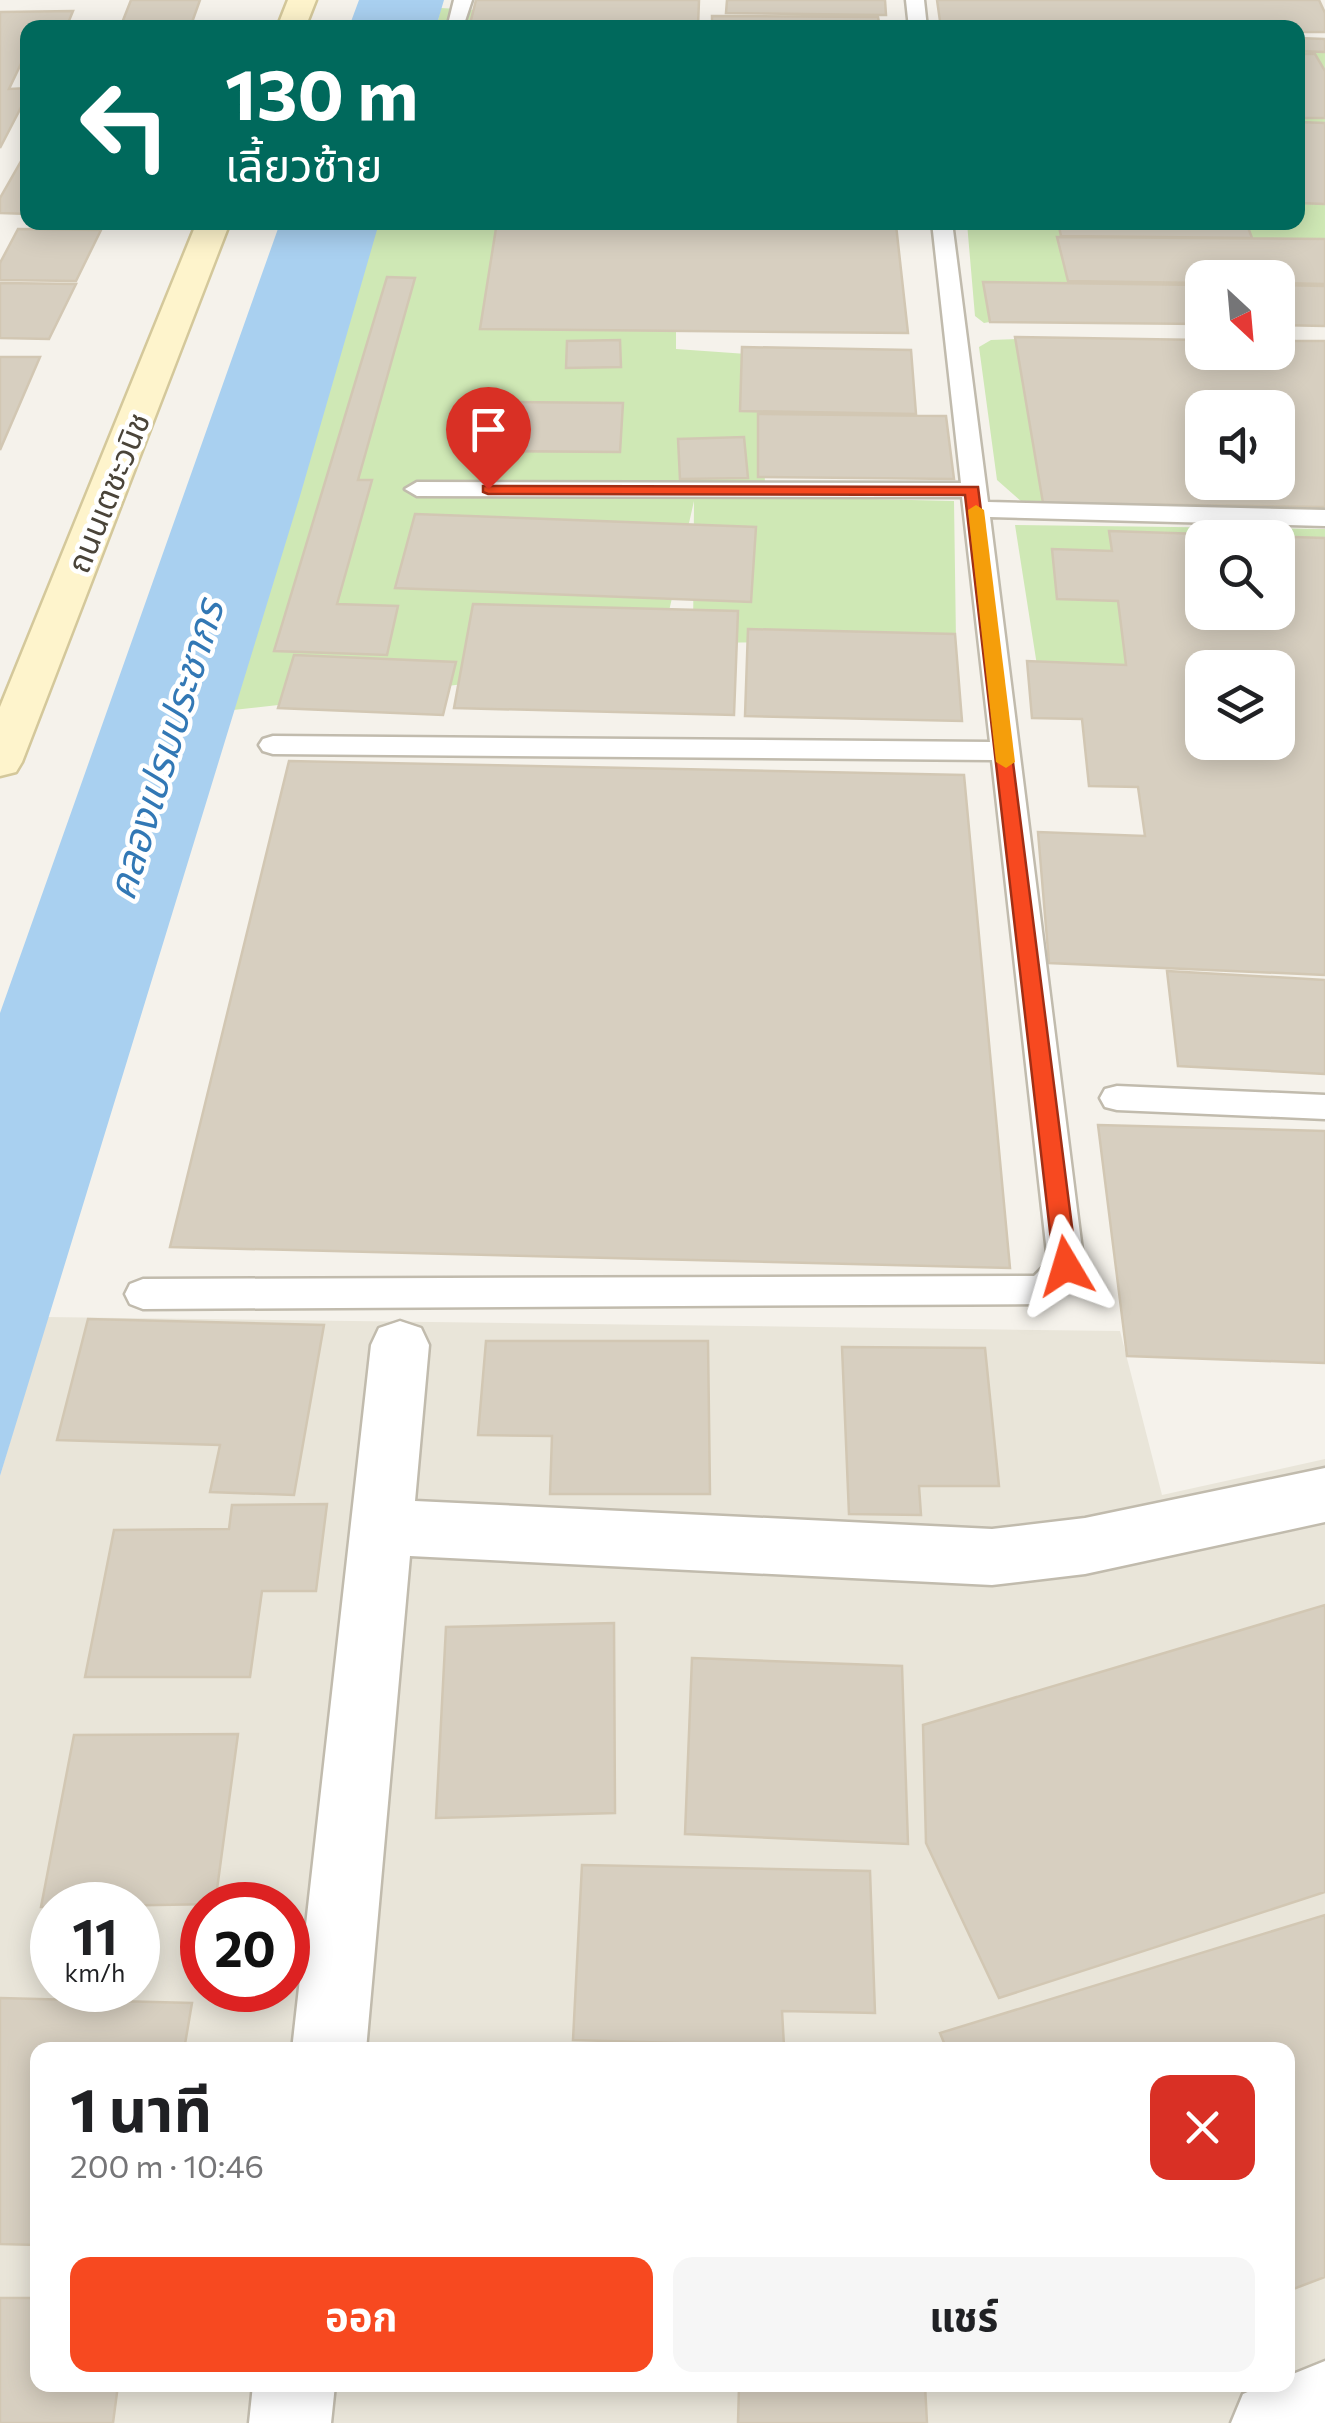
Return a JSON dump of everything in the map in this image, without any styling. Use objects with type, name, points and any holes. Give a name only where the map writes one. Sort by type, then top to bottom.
[{"type":"main road","name":"ถนนเตชะวนิช","points":[[0,762],[211,230]]},
{"type":"street","points":[[329,2042],[400,1345]]},
{"type":"street","points":[[382,1527],[992,1557],[1085,1546],[1325,1495]]},
{"type":"street","points":[[290,2423],[293,2392]]},
{"type":"street","points":[[1272,2423],[1325,2402]]},
{"type":"lane","points":[[458,20],[464,0]]},
{"type":"lane","points":[[143,1294],[1043,1290],[1066,1266],[943,230]]},
{"type":"lane","points":[[417,489],[974,499],[1325,518]]},
{"type":"lane","points":[[273,745],[1004,751]]},
{"type":"lane","points":[[1117,1098],[1325,1107]]},
{"type":"shaded area","points":[[46,1317],[1120,1331],[1162,1495],[1325,1459],[1325,2423],[0,2423],[0,1476]]},
{"type":"green space","points":[[441,8],[652,20],[438,20]]},
{"type":"green space","points":[[1325,44],[1325,271],[1239,247],[1236,230],[1305,230],[1305,45]]},
{"type":"green space","points":[[376,230],[520,230],[676,321],[676,349],[761,355],[765,485],[704,495],[954,501],[956,640],[693,643],[694,501],[667,620],[500,680],[233,710]]},
{"type":"green space","points":[[968,230],[1138,230],[1119,298],[984,323],[975,316]]},
{"type":"green space","points":[[1042,338],[1076,504],[1023,503],[997,480],[979,347],[991,340]]},
{"type":"green space","points":[[1015,525],[1185,527],[1185,630],[1295,630],[1295,529],[1325,529],[1325,794],[1231,760],[1295,760],[1295,650],[1185,650],[1185,743],[1041,691]]},
{"type":"water","points":[[359,0],[444,0],[438,20],[352,20]]},
{"type":"water","name":"คลองเปรมประชากร","points":[[278,230],[377,230],[300,496],[0,1476],[0,1013]]},
{"type":"building","points":[[131,0],[200,0],[193,20],[123,20]]},
{"type":"building","points":[[476,0],[699,0],[698,20],[471,20]]},
{"type":"building","points":[[727,0],[885,0],[886,15],[726,13]]},
{"type":"building","points":[[937,0],[1319,0],[1325,13],[1325,32],[1305,32],[1305,20],[940,20]]},
{"type":"building","points":[[73,11],[69,20],[20,20],[20,66],[9,89],[20,88],[20,109],[0,148],[0,12]]},
{"type":"building","points":[[712,16],[879,20],[712,20]]},
{"type":"building","points":[[1305,38],[1325,39],[1325,52],[1305,51]]},
{"type":"building","points":[[1305,54],[1315,54],[1325,71],[1325,118],[1305,118]]},
{"type":"building","points":[[1305,122],[1325,123],[1325,204],[1305,203]]},
{"type":"building","points":[[20,163],[20,214],[0,213],[0,198]]},
{"type":"building","points":[[18,229],[101,230],[76,281],[0,280],[0,263]]},
{"type":"building","points":[[496,230],[897,230],[908,333],[480,329]]},
{"type":"building","points":[[1060,230],[1249,230],[1252,238],[1061,236]]},
{"type":"building","points":[[1057,237],[1325,239],[1325,284],[1295,283],[1295,260],[1185,260],[1185,283],[1068,281]]},
{"type":"building","points":[[387,277],[415,278],[358,480],[372,480],[337,604],[398,606],[387,655],[274,651]]},
{"type":"building","points":[[983,282],[1185,285],[1185,324],[990,322]]},
{"type":"building","points":[[0,283],[76,284],[49,339],[0,338]]},
{"type":"building","points":[[1295,285],[1325,286],[1325,326],[1295,325]]},
{"type":"building","points":[[1015,337],[1185,340],[1185,370],[1295,370],[1295,341],[1325,341],[1325,507],[1043,503]]},
{"type":"building","points":[[620,340],[621,367],[566,368],[567,341]]},
{"type":"building","points":[[742,347],[911,350],[916,414],[740,411]]},
{"type":"building","points":[[0,357],[40,357],[0,450]]},
{"type":"building","points":[[499,402],[623,403],[620,452],[492,451]]},
{"type":"building","points":[[758,414],[946,416],[954,479],[758,477]]},
{"type":"building","points":[[744,437],[748,478],[680,479],[678,439]]},
{"type":"building","points":[[415,514],[756,527],[751,602],[395,588]]},
{"type":"building","points":[[1109,531],[1185,533],[1185,630],[1295,630],[1295,537],[1325,538],[1325,975],[1049,963],[1038,832],[1145,836],[1138,787],[1089,786],[1082,719],[1032,718],[1027,661],[1126,665],[1118,601],[1057,599],[1052,549],[1112,551]]},
{"type":"building","points":[[473,604],[738,611],[734,715],[454,708]]},
{"type":"building","points":[[748,629],[955,634],[962,721],[745,716]]},
{"type":"building","points":[[294,655],[456,662],[443,715],[278,708]]},
{"type":"building","points":[[289,761],[964,775],[1010,1268],[170,1247]]},
{"type":"building","points":[[1167,971],[1325,980],[1325,1074],[1178,1066]]},
{"type":"building","points":[[1098,1125],[1325,1131],[1325,1363],[1127,1356]]},
{"type":"building","points":[[88,1319],[324,1325],[294,1495],[210,1492],[220,1445],[57,1440]]},
{"type":"building","points":[[486,1341],[708,1341],[710,1494],[550,1494],[552,1436],[478,1435]]},
{"type":"building","points":[[842,1347],[985,1348],[999,1486],[919,1486],[921,1515],[849,1514]]},
{"type":"building","points":[[327,1504],[316,1591],[262,1591],[250,1677],[85,1677],[114,1530],[229,1529],[232,1505]]},
{"type":"building","points":[[1325,1605],[1325,1892],[999,1998],[926,1843],[923,1725]]},
{"type":"building","points":[[614,1623],[615,1813],[436,1818],[446,1627]]},
{"type":"building","points":[[692,1658],[902,1666],[908,1844],[685,1834]]},
{"type":"building","points":[[238,1734],[218,1882],[180,1882],[180,1905],[160,1905],[160,1882],[46,1882],[74,1735]]},
{"type":"building","points":[[582,1865],[870,1871],[875,2013],[782,2011],[784,2042],[573,2040]]},
{"type":"building","points":[[1325,1915],[1325,2277],[1295,2288],[1295,2042],[944,2042],[940,2033]]},
{"type":"building","points":[[0,1998],[30,1999],[30,2012],[160,2012],[160,2002],[180,2003],[180,2012],[190,2012],[185,2042],[30,2042],[30,2245],[0,2244]]},
{"type":"building","points":[[0,2298],[30,2298],[30,2392],[117,2392],[113,2423],[0,2423]]},
{"type":"building","points":[[739,2392],[925,2392],[927,2423],[738,2423]]},
{"type":"slow traffic","points":[[976,510],[1006,762]]},
{"type":"route","points":[[488,489],[973,490],[1066,1266]]}]
